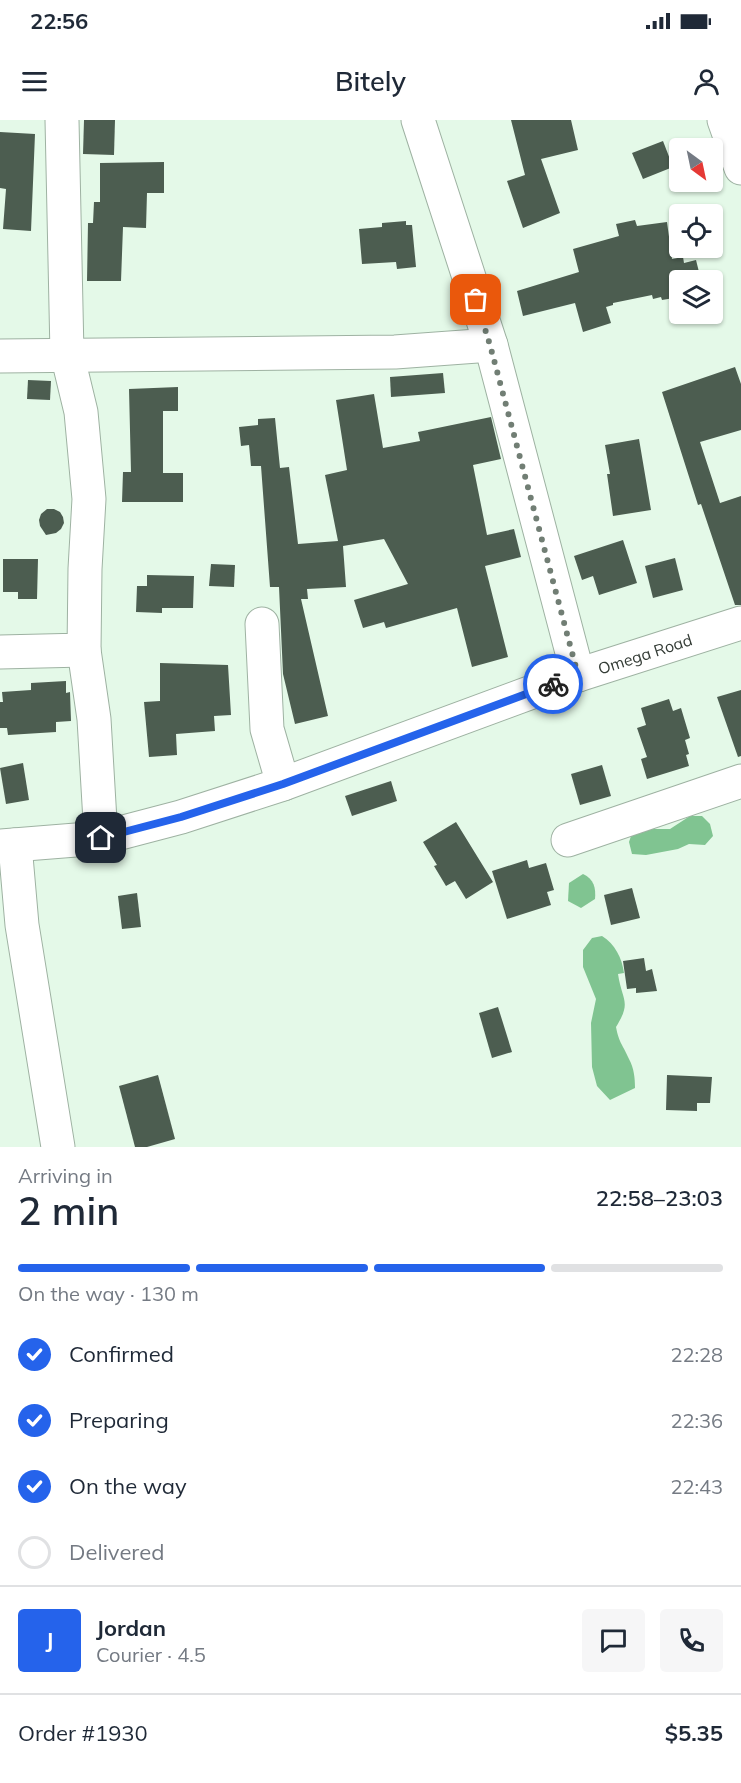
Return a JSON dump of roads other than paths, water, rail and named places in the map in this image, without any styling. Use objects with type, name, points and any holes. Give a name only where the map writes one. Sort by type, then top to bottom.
[{"type":"street","points":[[62,120],[67,354],[81,412],[89,499],[84,650],[94,719],[101,838]]},
{"type":"street","points":[[418,120],[490,345],[578,675]]},
{"type":"street","points":[[724,120],[741,168]]},
{"type":"street","points":[[0,356],[395,352],[490,345]]},
{"type":"street","name":"Omega Road","points":[[8,846],[101,838],[181,817],[283,784],[578,675],[741,623]]},
{"type":"street","points":[[262,624],[267,729],[283,784]]},
{"type":"street","points":[[0,652],[84,650]]},
{"type":"street","points":[[568,840],[741,781]]},
{"type":"street","points":[[8,846],[58,1147]]}]
